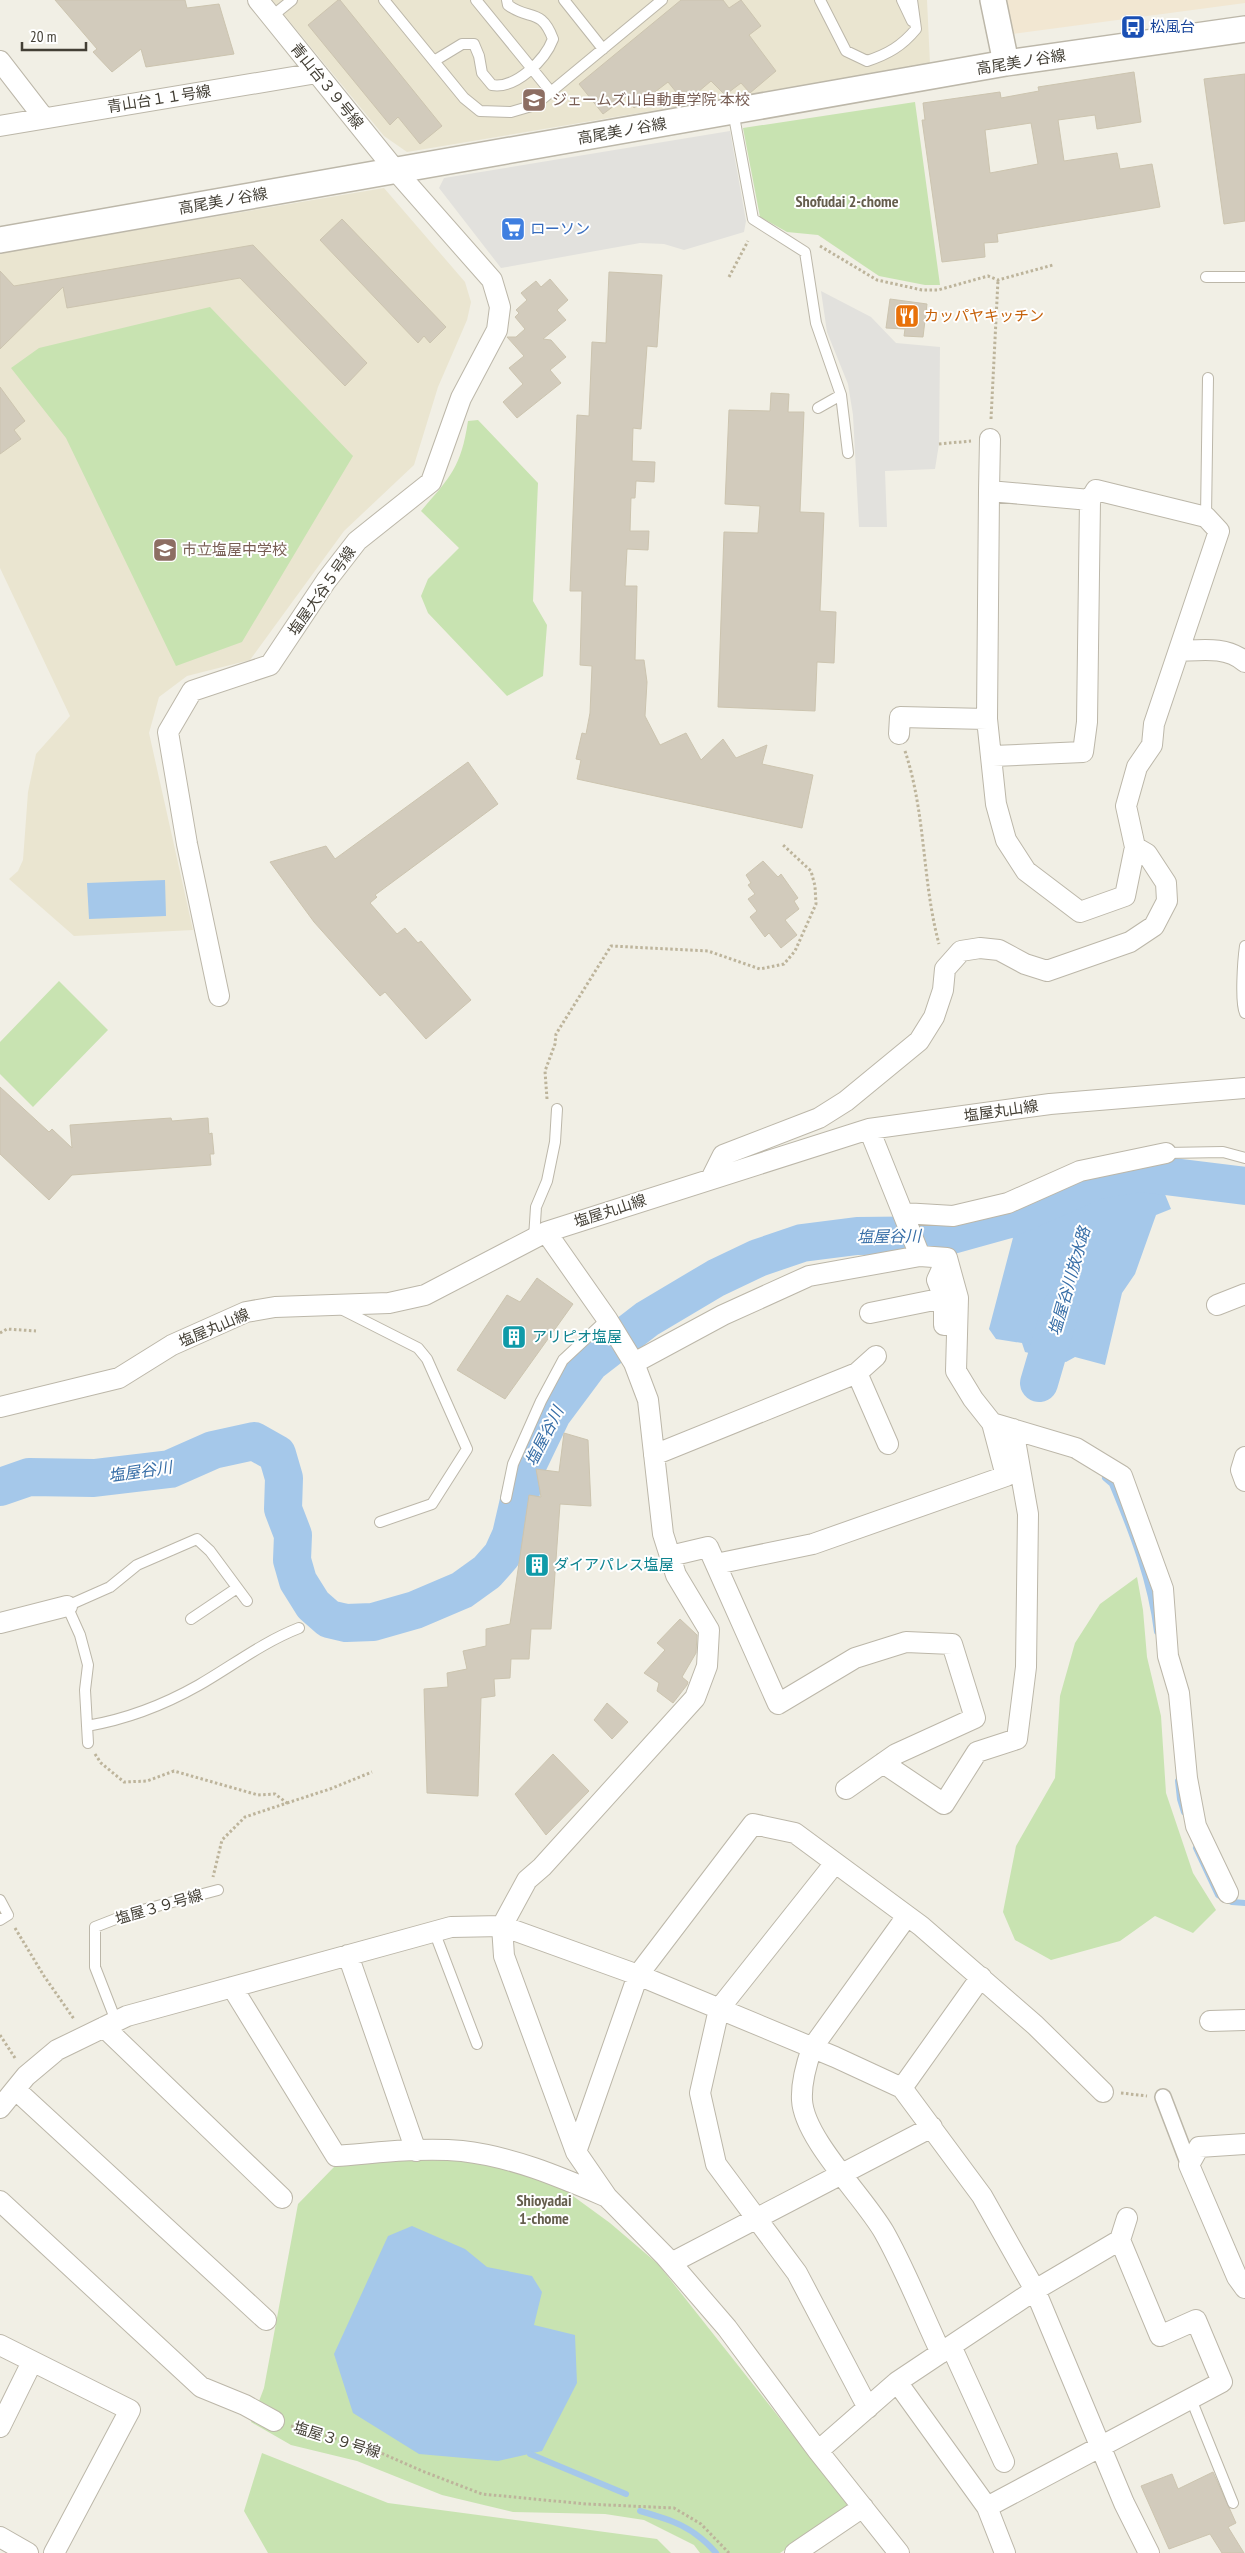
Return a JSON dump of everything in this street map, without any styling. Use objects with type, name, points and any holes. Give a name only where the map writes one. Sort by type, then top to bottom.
[{"type":"street","name":"青山台３９号線","points":[[258,0],[396,171]]},
{"type":"street","points":[[993,0],[1006,63]]},
{"type":"street","name":"高尾美ノ谷線","points":[[0,240],[1006,63],[1245,30]]},
{"type":"street","points":[[0,61],[44,118]]},
{"type":"street","name":"青山台１１号線","points":[[0,126],[317,74]]},
{"type":"street","name":"塩屋大谷５号線","points":[[219,996],[187,844],[168,732],[192,691],[270,665],[326,581],[357,541],[431,482],[460,398],[497,330],[500,307],[492,280],[396,171]]},
{"type":"street","points":[[990,439],[987,719],[993,756],[996,804],[1006,840],[1026,871],[1080,912],[1125,896],[1136,847],[1126,806],[1137,768],[1152,745],[1154,724],[1219,531],[1206,516],[1096,490],[1090,500],[1088,722],[1083,752],[993,756]]},
{"type":"street","points":[[990,491],[1090,500]]},
{"type":"street","points":[[1179,651],[1213,650],[1235,653],[1245,662]]},
{"type":"street","points":[[899,734],[900,717],[987,719]]},
{"type":"street","points":[[711,1179],[722,1155],[819,1118],[846,1101],[920,1041],[934,1017],[943,990],[945,969],[961,951],[980,948],[999,950],[1024,964],[1047,971],[1130,942],[1154,926],[1167,901],[1166,883],[1147,854],[1136,847]]},
{"type":"street","name":"塩屋丸山線","points":[[0,1407],[119,1378],[172,1345],[246,1312],[275,1307],[389,1303],[426,1295],[540,1235],[869,1130],[1050,1104],[1245,1088]]},
{"type":"street","points":[[869,1130],[917,1249]]},
{"type":"street","points":[[903,1213],[953,1216],[1008,1203],[1080,1171],[1166,1154]]},
{"type":"street","points":[[540,1235],[607,1318],[634,1363],[648,1400],[663,1534],[676,1574],[709,1630],[707,1666],[695,1698],[548,1860],[527,1880],[502,1926],[504,1956],[576,2152],[607,2197],[671,2263],[726,2328],[818,2451],[898,2553]]},
{"type":"street","points":[[634,1363],[722,1315],[809,1276],[917,1249],[946,1258]]},
{"type":"street","points":[[944,1325],[944,1298],[937,1280],[946,1258]]},
{"type":"street","points":[[716,1564],[813,1544],[1006,1476],[992,1423],[973,1399],[956,1371],[958,1298],[946,1258]]},
{"type":"street","points":[[1217,1305],[1245,1294]]},
{"type":"street","points":[[870,1313],[944,1298]]},
{"type":"street","points":[[654,1455],[857,1373],[876,1356]]},
{"type":"street","points":[[857,1373],[888,1444]]},
{"type":"street","points":[[992,1423],[1076,1448],[1122,1476],[1163,1589],[1168,1656],[1179,1694],[1187,1778],[1196,1826],[1228,1893]]},
{"type":"street","points":[[883,1763],[944,1804],[977,1752],[1016,1739],[1026,1667],[1028,1514],[1013,1429]]},
{"type":"street","points":[[1245,1457],[1241,1470],[1245,1481]]},
{"type":"street","points":[[670,1556],[708,1547],[778,1704],[856,1658],[906,1642],[952,1644],[975,1718],[896,1754],[846,1789]]},
{"type":"street","points":[[0,1623],[67,1606]]},
{"type":"street","points":[[576,2152],[638,1975],[753,1824],[795,1833],[907,1916],[1035,2024],[1103,2092]]},
{"type":"street","points":[[835,1863],[719,2009],[700,2093],[716,2164],[797,2273],[868,2408]]},
{"type":"street","points":[[907,1916],[812,2048],[804,2070],[802,2101],[810,2127],[841,2174],[884,2231],[1004,2462]]},
{"type":"street","points":[[0,2108],[21,2083],[57,2050],[127,2016],[451,1927],[502,1926],[638,1975],[902,2088],[982,2196],[1035,2290],[1100,2447],[1149,2553]]},
{"type":"street","points":[[348,1955],[416,2151]]},
{"type":"street","points":[[902,2088],[981,1977]]},
{"type":"street","points":[[232,1987],[336,2156],[416,2151],[462,2151],[539,2167],[607,2197]]},
{"type":"street","points":[[1210,2021],[1245,2020]]},
{"type":"street","points":[[110,2024],[282,2198]]},
{"type":"street","points":[[21,2083],[266,2320]]},
{"type":"street","points":[[1163,2097],[1189,2164],[1238,2277],[1245,2288]]},
{"type":"street","points":[[671,2263],[932,2127]]},
{"type":"street","points":[[1189,2164],[1199,2147],[1245,2144]]},
{"type":"street","name":"塩屋３９号線","points":[[0,2201],[201,2387],[245,2405],[274,2421]]},
{"type":"street","points":[[986,2507],[1222,2382],[1196,2320],[1160,2336],[1120,2240],[1127,2218]]},
{"type":"street","points":[[818,2451],[897,2382],[1035,2290],[1120,2240]]},
{"type":"street","points":[[0,2345],[130,2410],[54,2553]]},
{"type":"street","points":[[0,2428],[32,2362]]},
{"type":"street","points":[[897,2382],[986,2507],[1005,2553]]},
{"type":"street","points":[[799,2552],[863,2507]]},
{"type":"street","points":[[0,2538],[28,2553]]},
{"type":"lane","points":[[271,17],[292,0]]},
{"type":"lane","points":[[384,0],[464,98],[480,111],[511,112],[535,105],[662,0]]},
{"type":"lane","points":[[476,0],[551,92]]},
{"type":"lane","points":[[434,61],[462,44],[474,44],[479,56],[482,72],[492,85],[503,87],[531,68],[549,51],[553,39],[549,28],[539,17],[530,13],[519,13],[508,5],[507,0]]},
{"type":"lane","points":[[564,0],[603,49]]},
{"type":"lane","points":[[820,0],[846,51],[867,61],[888,54],[905,42],[916,29],[912,0]]},
{"type":"lane","points":[[902,0],[916,29]]},
{"type":"lane","points":[[733,112],[753,219],[804,252],[816,323],[842,395],[848,453]]},
{"type":"lane","points":[[1206,277],[1245,277]]},
{"type":"lane","points":[[1206,516],[1208,378]]},
{"type":"lane","points":[[818,408],[842,395]]},
{"type":"lane","points":[[1245,946],[1244,979],[1241,992],[1245,1013]]},
{"type":"lane","points":[[540,1235],[536,1208],[547,1181],[555,1142],[557,1109]]},
{"type":"lane","points":[[1166,1154],[1223,1152],[1245,1158]]},
{"type":"lane","points":[[333,1305],[418,1348],[427,1358],[467,1449],[432,1504],[380,1522]]},
{"type":"lane","points":[[506,1498],[513,1464],[542,1401],[564,1360],[607,1318]]},
{"type":"lane","points":[[88,1743],[85,1690],[88,1665],[80,1635],[67,1606],[110,1587],[137,1564],[197,1539],[210,1551],[247,1601]]},
{"type":"lane","points":[[191,1619],[237,1588]]},
{"type":"lane","points":[[87,1726],[121,1720],[155,1707],[198,1686],[275,1638],[299,1628]]},
{"type":"lane","name":"塩屋３９号線","points":[[110,2024],[94,1967],[95,1927],[130,1913],[218,1890]]},
{"type":"lane","points":[[0,1900],[4,1918]]},
{"type":"lane","points":[[434,1931],[477,2044]]},
{"type":"lane","points":[[1191,2399],[1234,2503]]},
{"type":"path","points":[[729,277],[748,241]]},
{"type":"path","points":[[788,241],[818,245],[877,280],[922,290],[938,290],[988,276],[998,280],[1053,265]]},
{"type":"path","points":[[939,444],[990,439],[998,280]]},
{"type":"path","points":[[899,734],[911,770],[920,810],[936,933]]},
{"type":"path","points":[[557,1109],[546,1099],[545,1071],[555,1044],[556,1034],[611,946],[708,951],[760,969],[784,964],[795,951],[816,904],[816,886],[811,871],[782,844]]},
{"type":"path","points":[[0,1332],[7,1329],[36,1331]]},
{"type":"path","points":[[88,1743],[101,1763],[124,1782],[147,1781],[174,1771],[258,1795],[275,1794],[287,1803]]},
{"type":"path","name":"塩屋３９号線","points":[[218,1890],[212,1876],[222,1840],[245,1817],[330,1789],[372,1772]]},
{"type":"path","points":[[4,1918],[86,2036]]},
{"type":"path","points":[[0,2035],[21,2083]]},
{"type":"path","points":[[1103,2092],[1163,2097]]},
{"type":"path","name":"塩屋３９号線","points":[[274,2421],[372,2448],[422,2472],[482,2494],[586,2504],[674,2508],[701,2524],[730,2553]]},
{"type":"shaded area","name":"ジェームズ山自動車学院 本校","points":[[272,0],[927,0],[930,64],[407,152],[384,136]]},
{"type":"shaded area","points":[[1007,0],[1245,0],[1245,3],[1013,34]]},
{"type":"shaded area","points":[[730,131],[746,221],[744,232],[684,250],[664,244],[640,243],[501,268],[439,188],[444,178]]},
{"type":"shaded area","name":"市立塩屋中学校","points":[[384,188],[465,282],[471,302],[467,320],[438,387],[414,465],[344,531],[250,660],[187,676],[159,697],[149,733],[193,930],[74,936],[9,879],[18,871],[23,860],[28,792],[36,754],[70,716],[0,568],[0,253]]},
{"type":"shaded area","points":[[821,291],[871,317],[896,343],[940,347],[939,444],[935,469],[885,471],[887,527],[859,527],[853,415],[848,384],[827,332]]},
{"type":"green space","points":[[915,102],[940,285],[925,285],[879,276],[818,235],[787,232],[760,217],[743,128]]},
{"type":"green space","points":[[210,307],[353,456],[242,642],[176,666],[66,438],[11,368],[39,348]]},
{"type":"green space","points":[[478,420],[538,483],[533,601],[547,625],[543,676],[507,696],[428,613],[421,596],[428,579],[459,548],[421,511],[453,471],[462,450],[468,421]]},
{"type":"green space","points":[[59,981],[108,1030],[33,1107],[0,1074],[0,1042]]},
{"type":"green space","points":[[1137,1577],[1143,1610],[1147,1657],[1161,1716],[1166,1793],[1193,1873],[1216,1910],[1193,1933],[1155,1916],[1120,1941],[1051,1960],[1015,1940],[1003,1912],[1016,1846],[1055,1778],[1060,1696],[1075,1643],[1100,1604]]},
{"type":"green space","points":[[424,2157],[502,2166],[551,2180],[610,2223],[658,2264],[849,2506],[780,2553],[700,2553],[694,2545],[644,2520],[605,2514],[513,2512],[442,2495],[357,2461],[291,2445],[251,2422],[264,2388],[298,2204],[335,2166]]},
{"type":"green space","points":[[262,2453],[388,2503],[657,2539],[671,2553],[268,2553],[244,2511]]},
{"type":"water","points":[[165,880],[166,916],[89,919],[87,883]]},
{"type":"water","points":[[1162,1187],[1171,1209],[1156,1215],[1135,1274],[1122,1293],[1105,1365],[1075,1357],[1066,1362],[1025,1352],[1022,1343],[996,1339],[989,1329],[1015,1230],[1109,1190]]},
{"type":"water","points":[[412,2226],[465,2249],[487,2267],[532,2276],[542,2292],[534,2325],[575,2335],[577,2383],[542,2451],[498,2461],[419,2454],[353,2413],[334,2354],[388,2236]]},
{"type":"building","points":[[55,0],[185,0],[187,8],[219,4],[234,54],[146,67],[141,49],[112,72],[93,52],[97,49]]},
{"type":"building","points":[[340,0],[442,126],[420,144],[398,117],[390,125],[308,25]]},
{"type":"building","points":[[681,0],[723,0],[729,8],[741,0],[761,26],[749,35],[776,71],[750,93],[741,83],[725,95],[711,81],[685,103],[668,82],[634,108],[626,97],[603,114],[579,84]]},
{"type":"building","points":[[1134,72],[1141,122],[1097,129],[1095,115],[1058,120],[1064,161],[1117,153],[1120,169],[1152,164],[1160,207],[997,234],[998,242],[984,243],[985,257],[942,262],[922,120],[925,120],[923,103],[1000,92],[1001,98],[1039,91],[1038,87]],"holes":[[[1031,123],[1038,164],[990,173],[985,130]]]},
{"type":"building","points":[[1245,74],[1245,221],[1224,224],[1204,79]]},
{"type":"building","points":[[342,219],[446,327],[430,343],[424,336],[418,343],[320,240]]},
{"type":"building","points":[[253,245],[367,363],[345,386],[240,278],[67,308],[63,287],[0,349],[0,271],[14,286]]},
{"type":"building","points":[[609,272],[662,275],[657,347],[647,346],[641,429],[633,428],[632,461],[655,462],[654,482],[636,481],[635,498],[631,498],[630,531],[649,531],[648,550],[627,549],[625,586],[637,586],[635,660],[644,660],[647,682],[645,716],[660,745],[686,733],[701,760],[723,739],[736,758],[767,745],[762,764],[813,775],[802,828],[577,779],[581,760],[576,759],[582,733],[586,734],[590,713],[592,666],[580,665],[582,591],[570,591],[577,415],[589,416],[592,342],[606,343]]},
{"type":"building","points":[[550,279],[568,300],[557,310],[566,320],[543,339],[551,340],[566,357],[550,370],[561,383],[517,418],[503,402],[523,384],[509,368],[524,356],[507,337],[516,337],[525,329],[515,317],[519,313],[516,310],[527,300],[521,293],[536,281],[541,287]]},
{"type":"building","name":"カッパヤキッチン","points":[[890,299],[927,304],[923,337],[904,336],[905,329],[886,328]]},
{"type":"building","points":[[0,387],[25,421],[14,430],[21,439],[0,454]]},
{"type":"building","points":[[771,393],[789,394],[788,412],[804,412],[800,512],[824,513],[820,611],[836,612],[834,663],[817,662],[815,711],[718,707],[724,532],[758,533],[760,506],[725,504],[729,410],[770,411]]},
{"type":"building","points":[[468,762],[498,804],[375,895],[377,897],[370,903],[397,934],[405,928],[418,943],[421,941],[471,1000],[426,1039],[385,992],[380,996],[314,922],[270,862],[326,846],[335,859]]},
{"type":"building","points":[[763,861],[778,877],[781,874],[798,898],[794,901],[799,909],[785,920],[797,935],[781,948],[769,933],[765,937],[750,917],[757,911],[748,899],[755,894],[748,885],[751,883],[746,875]]},
{"type":"building","points":[[0,1087],[49,1132],[52,1129],[72,1148],[70,1125],[171,1118],[172,1121],[208,1118],[209,1134],[212,1133],[214,1154],[210,1154],[211,1165],[72,1175],[49,1200],[0,1154]]},
{"type":"building","name":"アリピオ塩屋","points":[[537,1278],[573,1304],[505,1399],[457,1370],[507,1295],[520,1302]]},
{"type":"building","name":"ダイアパレス塩屋","points":[[564,1433],[588,1440],[591,1506],[560,1504],[551,1629],[531,1629],[529,1659],[511,1659],[510,1678],[494,1679],[495,1696],[481,1698],[478,1796],[427,1793],[424,1689],[448,1687],[447,1673],[467,1669],[463,1651],[486,1646],[486,1629],[510,1624],[529,1495],[541,1497],[536,1469],[559,1472]]},
{"type":"building","points":[[680,1619],[697,1635],[696,1653],[682,1677],[688,1682],[687,1685],[673,1703],[657,1691],[659,1683],[644,1673],[665,1650],[657,1643]]},
{"type":"building","points":[[607,1703],[628,1722],[612,1739],[594,1720]]},
{"type":"building","points":[[553,1754],[589,1791],[546,1835],[515,1794]]},
{"type":"building","points":[[1213,2472],[1236,2523],[1228,2527],[1244,2553],[1222,2553],[1210,2534],[1169,2549],[1141,2486],[1172,2474],[1178,2489]]},
{"type":"waterway","name":"塩屋谷川","points":[[0,1487],[29,1477],[94,1478],[170,1469],[213,1450],[254,1441],[277,1454],[284,1478],[283,1509],[293,1535],[292,1560],[298,1581],[313,1605],[329,1619],[346,1623],[373,1622],[415,1610],[462,1590],[487,1572],[502,1555],[511,1535],[527,1466],[552,1414],[590,1363],[647,1319],[716,1278],[758,1258],[802,1243],[857,1236],[952,1235],[1006,1220],[1097,1180],[1141,1173],[1245,1186]]},
{"type":"waterway","name":"塩屋谷川放水路","points":[[1039,1383],[1061,1308]]},
{"type":"waterway","points":[[1105,1478],[1112,1484],[1140,1557],[1150,1594],[1157,1632]]},
{"type":"waterway","points":[[1178,1781],[1184,1812]]},
{"type":"waterway","points":[[1196,1848],[1218,1895],[1232,1902],[1245,1903]]},
{"type":"waterway","points":[[530,2454],[626,2494]]},
{"type":"waterway","points":[[640,2511],[682,2526],[708,2544],[716,2553]]},
{"type":"place","name":"松風台","points":[[1133,27]]},
{"type":"place","name":"ジェームズ山自動車学院 本校","points":[[534,100]]},
{"type":"place","name":"ローソン","points":[[513,229]]},
{"type":"place","name":"カッパヤキッチン","points":[[907,316]]},
{"type":"place","name":"市立塩屋中学校","points":[[165,550]]},
{"type":"place","name":"アリピオ塩屋","points":[[514,1337]]},
{"type":"place","name":"ダイアパレス塩屋","points":[[537,1565]]},
{"type":"district","name":"Shofudai 2-chome","points":[[847,201]]},
{"type":"district","name":"Shioyadai 1-chome","points":[[544,2209]]}]
